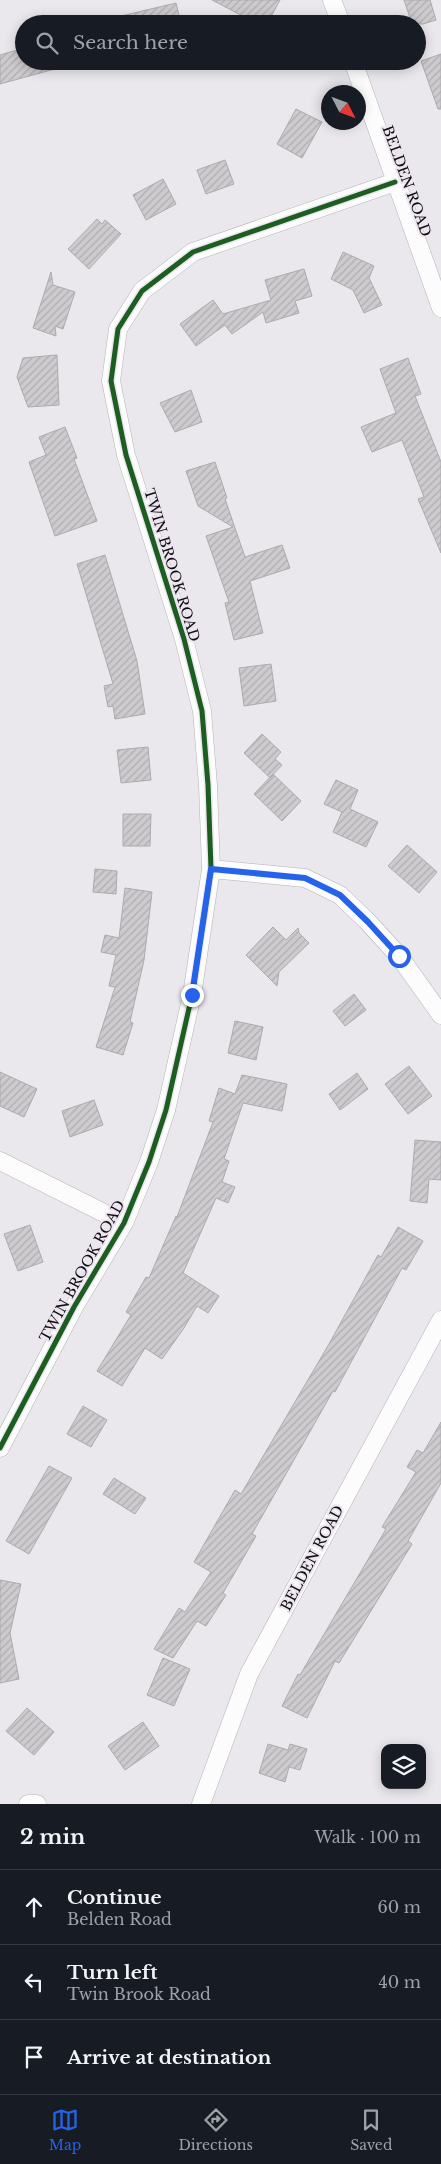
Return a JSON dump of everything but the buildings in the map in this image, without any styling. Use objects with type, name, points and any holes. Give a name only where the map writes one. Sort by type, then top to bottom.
[{"type":"street","points":[[332,0],[338,15]]},
{"type":"street","name":"BELDEN ROAD","points":[[356,70],[441,308]]},
{"type":"street","name":"TWIN BROOK ROAD","points":[[0,1448],[74,1308],[124,1223],[149,1162],[166,1110],[192,995],[211,869],[208,785],[202,711],[184,639],[126,455],[111,381],[118,329],[142,291],[193,252],[395,182]]},
{"type":"street","points":[[211,869],[305,878],[340,895],[399,956],[441,1015]]},
{"type":"street","points":[[0,1161],[124,1223]]},
{"type":"street","name":"BELDEN ROAD","points":[[201,1804],[249,1674],[441,1320]]},
{"type":"street","points":[[28,1804],[37,1804]]},
{"type":"cycle path","points":[[0,1448],[74,1307],[124,1223],[149,1162],[166,1110],[192,995],[211,869],[208,785],[202,711],[184,639],[126,455],[111,381],[118,329],[142,291],[193,252],[395,182]]},
{"type":"route","points":[[192,995],[211,869],[305,878],[340,895],[399,956]]}]
